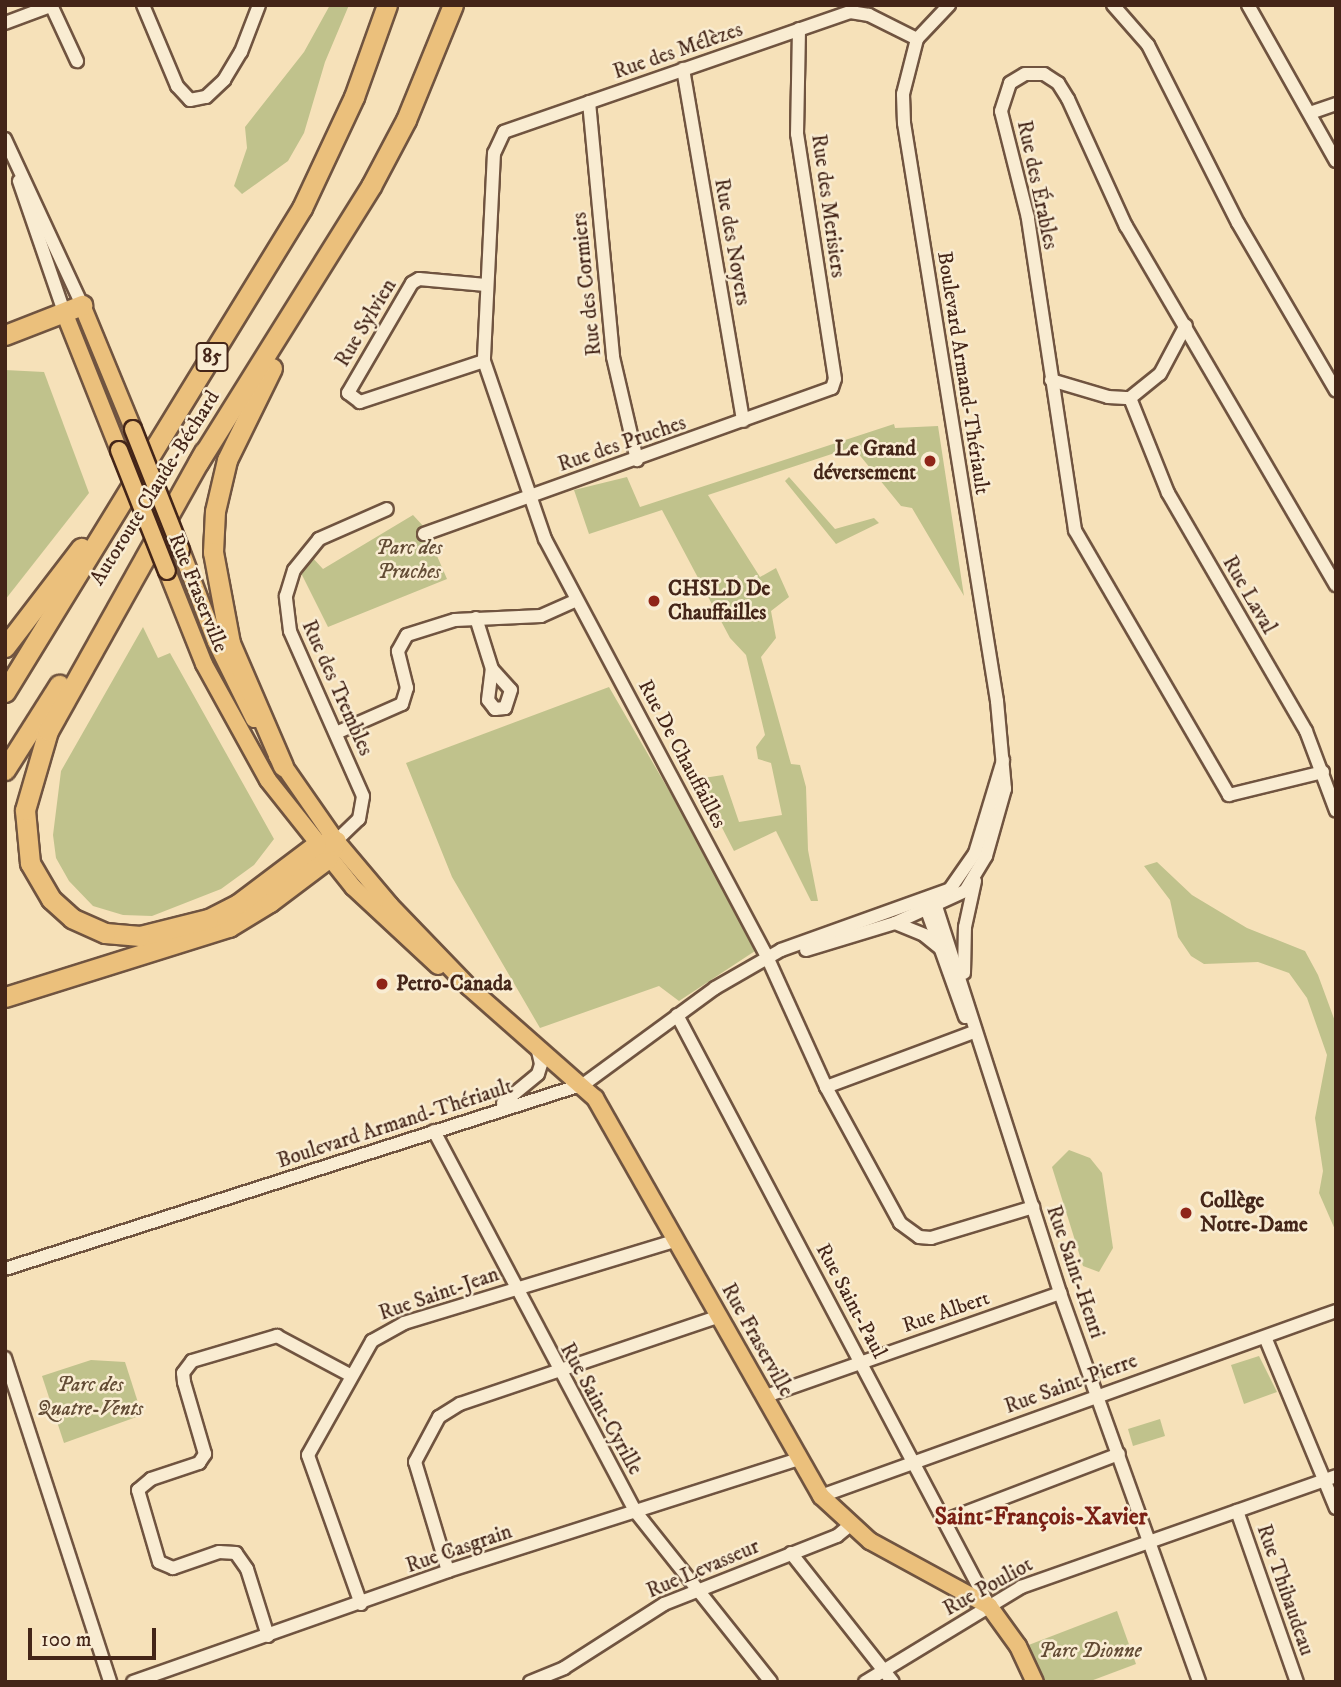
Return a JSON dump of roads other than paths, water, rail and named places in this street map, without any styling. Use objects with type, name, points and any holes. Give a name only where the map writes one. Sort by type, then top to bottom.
[{"type":"highway","name":"Autoroute Claude-Béchard","points":[[5,692],[193,387],[321,172],[355,97],[387,5]]},
{"type":"highway","name":"Autoroute Claude-Béchard","points":[[5,770],[392,148],[453,5]]},
{"type":"highway","points":[[283,766],[228,635],[213,552],[216,503],[227,460],[251,407],[355,226],[392,148]]},
{"type":"highway","points":[[5,335],[73,309]]},
{"type":"highway","points":[[5,647],[90,536],[193,387]]},
{"type":"highway","points":[[204,452],[75,678],[41,749],[25,810],[30,863],[51,899],[72,918],[105,933],[140,936],[185,928],[223,912],[326,848]]},
{"type":"highway","points":[[5,997],[229,927],[326,848]]},
{"type":"main road","name":"Rue Fraserville","points":[[73,309],[133,429],[229,670],[326,848]]},
{"type":"main road","name":"Rue Fraserville","points":[[73,309],[119,450],[167,571],[227,711],[268,780],[326,848],[469,987],[584,1084],[612,1122],[821,1496],[850,1525],[989,1605],[1018,1646],[1035,1682]]},
{"type":"street","points":[[5,23],[52,5],[77,61]]},
{"type":"street","points":[[143,5],[177,86],[190,100],[206,97],[224,80],[242,52],[259,5]]},
{"type":"street","name":"Boulevard Armand-Thériault","points":[[768,959],[895,923],[975,881],[1002,808],[1003,760],[904,122],[903,94],[917,39],[949,5]]},
{"type":"street","points":[[1113,5],[1148,45],[1238,223],[1336,391]]},
{"type":"street","points":[[1248,5],[1336,161]]},
{"type":"street","name":"Rue des Mélèzes","points":[[496,145],[504,132],[799,29],[860,12],[917,39]]},
{"type":"street","name":"Rue des Merisiers","points":[[799,29],[798,145],[835,379],[832,388]]},
{"type":"street","name":"Rue des Noyers","points":[[683,69],[743,421]]},
{"type":"street","name":"Rue des Érables","points":[[1323,772],[1230,795],[1075,530],[1028,218],[1002,111],[1010,83],[1025,74],[1044,74],[1058,83],[1126,226],[1336,585]]},
{"type":"street","name":"Rue des Cormiers","points":[[589,102],[613,356],[637,460]]},
{"type":"street","points":[[1310,113],[1336,104]]},
{"type":"street","name":"Rue Fraserville","points":[[5,140],[73,309]]},
{"type":"street","name":"Rue Fraserville","points":[[5,140],[73,309]]},
{"type":"street","name":"Rue De Chauffailles","points":[[496,145],[486,285],[484,360],[545,539],[768,959],[826,1087],[900,1223],[919,1237],[931,1238],[1033,1207]]},
{"type":"street","name":"Rue Sylvien","points":[[484,360],[360,402],[348,393],[412,283],[419,279],[486,285]]},
{"type":"street","points":[[1051,380],[1108,397],[1130,398],[1160,374],[1186,325]]},
{"type":"street","name":"Rue des Pruches","points":[[424,534],[832,388]]},
{"type":"street","name":"Rue Laval","points":[[1130,398],[1168,493],[1306,731],[1336,811]]},
{"type":"street","name":"Rue des Trembles","points":[[326,848],[359,819],[364,805],[359,783],[290,631],[286,596],[294,570],[319,538],[387,509]]},
{"type":"street","points":[[336,733],[402,704],[407,688],[398,651],[407,635],[476,618],[526,619],[577,600]]},
{"type":"street","points":[[476,618],[492,669]]},
{"type":"street","name":"Boulevard Armand-Thériault","points":[[5,1269],[493,1110],[584,1084],[677,1015],[738,974],[781,950],[930,904],[950,888],[969,866],[986,825],[1003,760]]},
{"type":"street","points":[[966,994],[962,959],[975,881]]},
{"type":"street","name":"Rue Saint-Henri","points":[[930,904],[940,948],[974,1032],[1060,1293],[1099,1395],[1199,1682]]},
{"type":"street","name":"Rue Saint-Henri","points":[[930,904],[966,994],[974,1032]]},
{"type":"street","points":[[895,923],[925,935],[940,948]]},
{"type":"street","name":"Rue Saint-Paul","points":[[677,1015],[989,1605]]},
{"type":"street","points":[[826,1087],[974,1032]]},
{"type":"street","points":[[493,1110],[526,1088],[538,1074],[540,1053],[535,1042]]},
{"type":"street","name":"Rue Saint-Cyrille","points":[[434,1131],[514,1289],[635,1511],[771,1682]]},
{"type":"street","name":"Rue Saint-Jean","points":[[361,1604],[308,1455],[350,1375],[372,1342],[389,1328],[677,1240]]},
{"type":"street","name":"Rue Albert","points":[[766,1396],[1060,1293]]},
{"type":"street","name":"Rue Saint-Pierre","points":[[821,1496],[1336,1311]]},
{"type":"street","points":[[448,1571],[415,1462],[430,1429],[448,1409],[720,1316]]},
{"type":"street","points":[[268,1636],[247,1569],[236,1553],[227,1550],[173,1568],[159,1562],[139,1507],[138,1490],[151,1479],[200,1463],[205,1454],[184,1382],[183,1373],[192,1361],[276,1336],[350,1375]]},
{"type":"street","points":[[1265,1337],[1331,1478],[1336,1508]]},
{"type":"street","points":[[5,1357],[110,1682]]},
{"type":"street","points":[[946,1520],[1119,1454]]},
{"type":"street","name":"Rue Casgrain","points":[[133,1682],[361,1604],[448,1571],[799,1459]]},
{"type":"street","name":"Rue Pouliot","points":[[865,1682],[889,1676],[989,1605],[1049,1575],[1331,1478]]},
{"type":"street","name":"Rue Thibaudeau","points":[[1237,1511],[1297,1682]]},
{"type":"street","name":"Rue Levasseur","points":[[537,1681],[564,1668],[644,1615],[696,1591],[837,1536],[850,1525]]},
{"type":"street","points":[[791,1553],[889,1676]]},
{"type":"place","name":"Le Grand déversement","points":[[930,461]]},
{"type":"place","name":"CHSLD De Chauffailles","points":[[654,601]]},
{"type":"place","name":"Petro-Canada","points":[[382,984]]},
{"type":"place","name":"Collège Notre-Dame","points":[[1186,1213]]},
{"type":"district","name":"Saint-François-Xavier","points":[[1041,1518]]},
{"type":"park label","name":"Parc des Pruches","points":[[409,560]]},
{"type":"park label","name":"Parc des Quatre-Vents","points":[[90,1397]]},
{"type":"park label","name":"Parc Dionne","points":[[1090,1651]]}]
